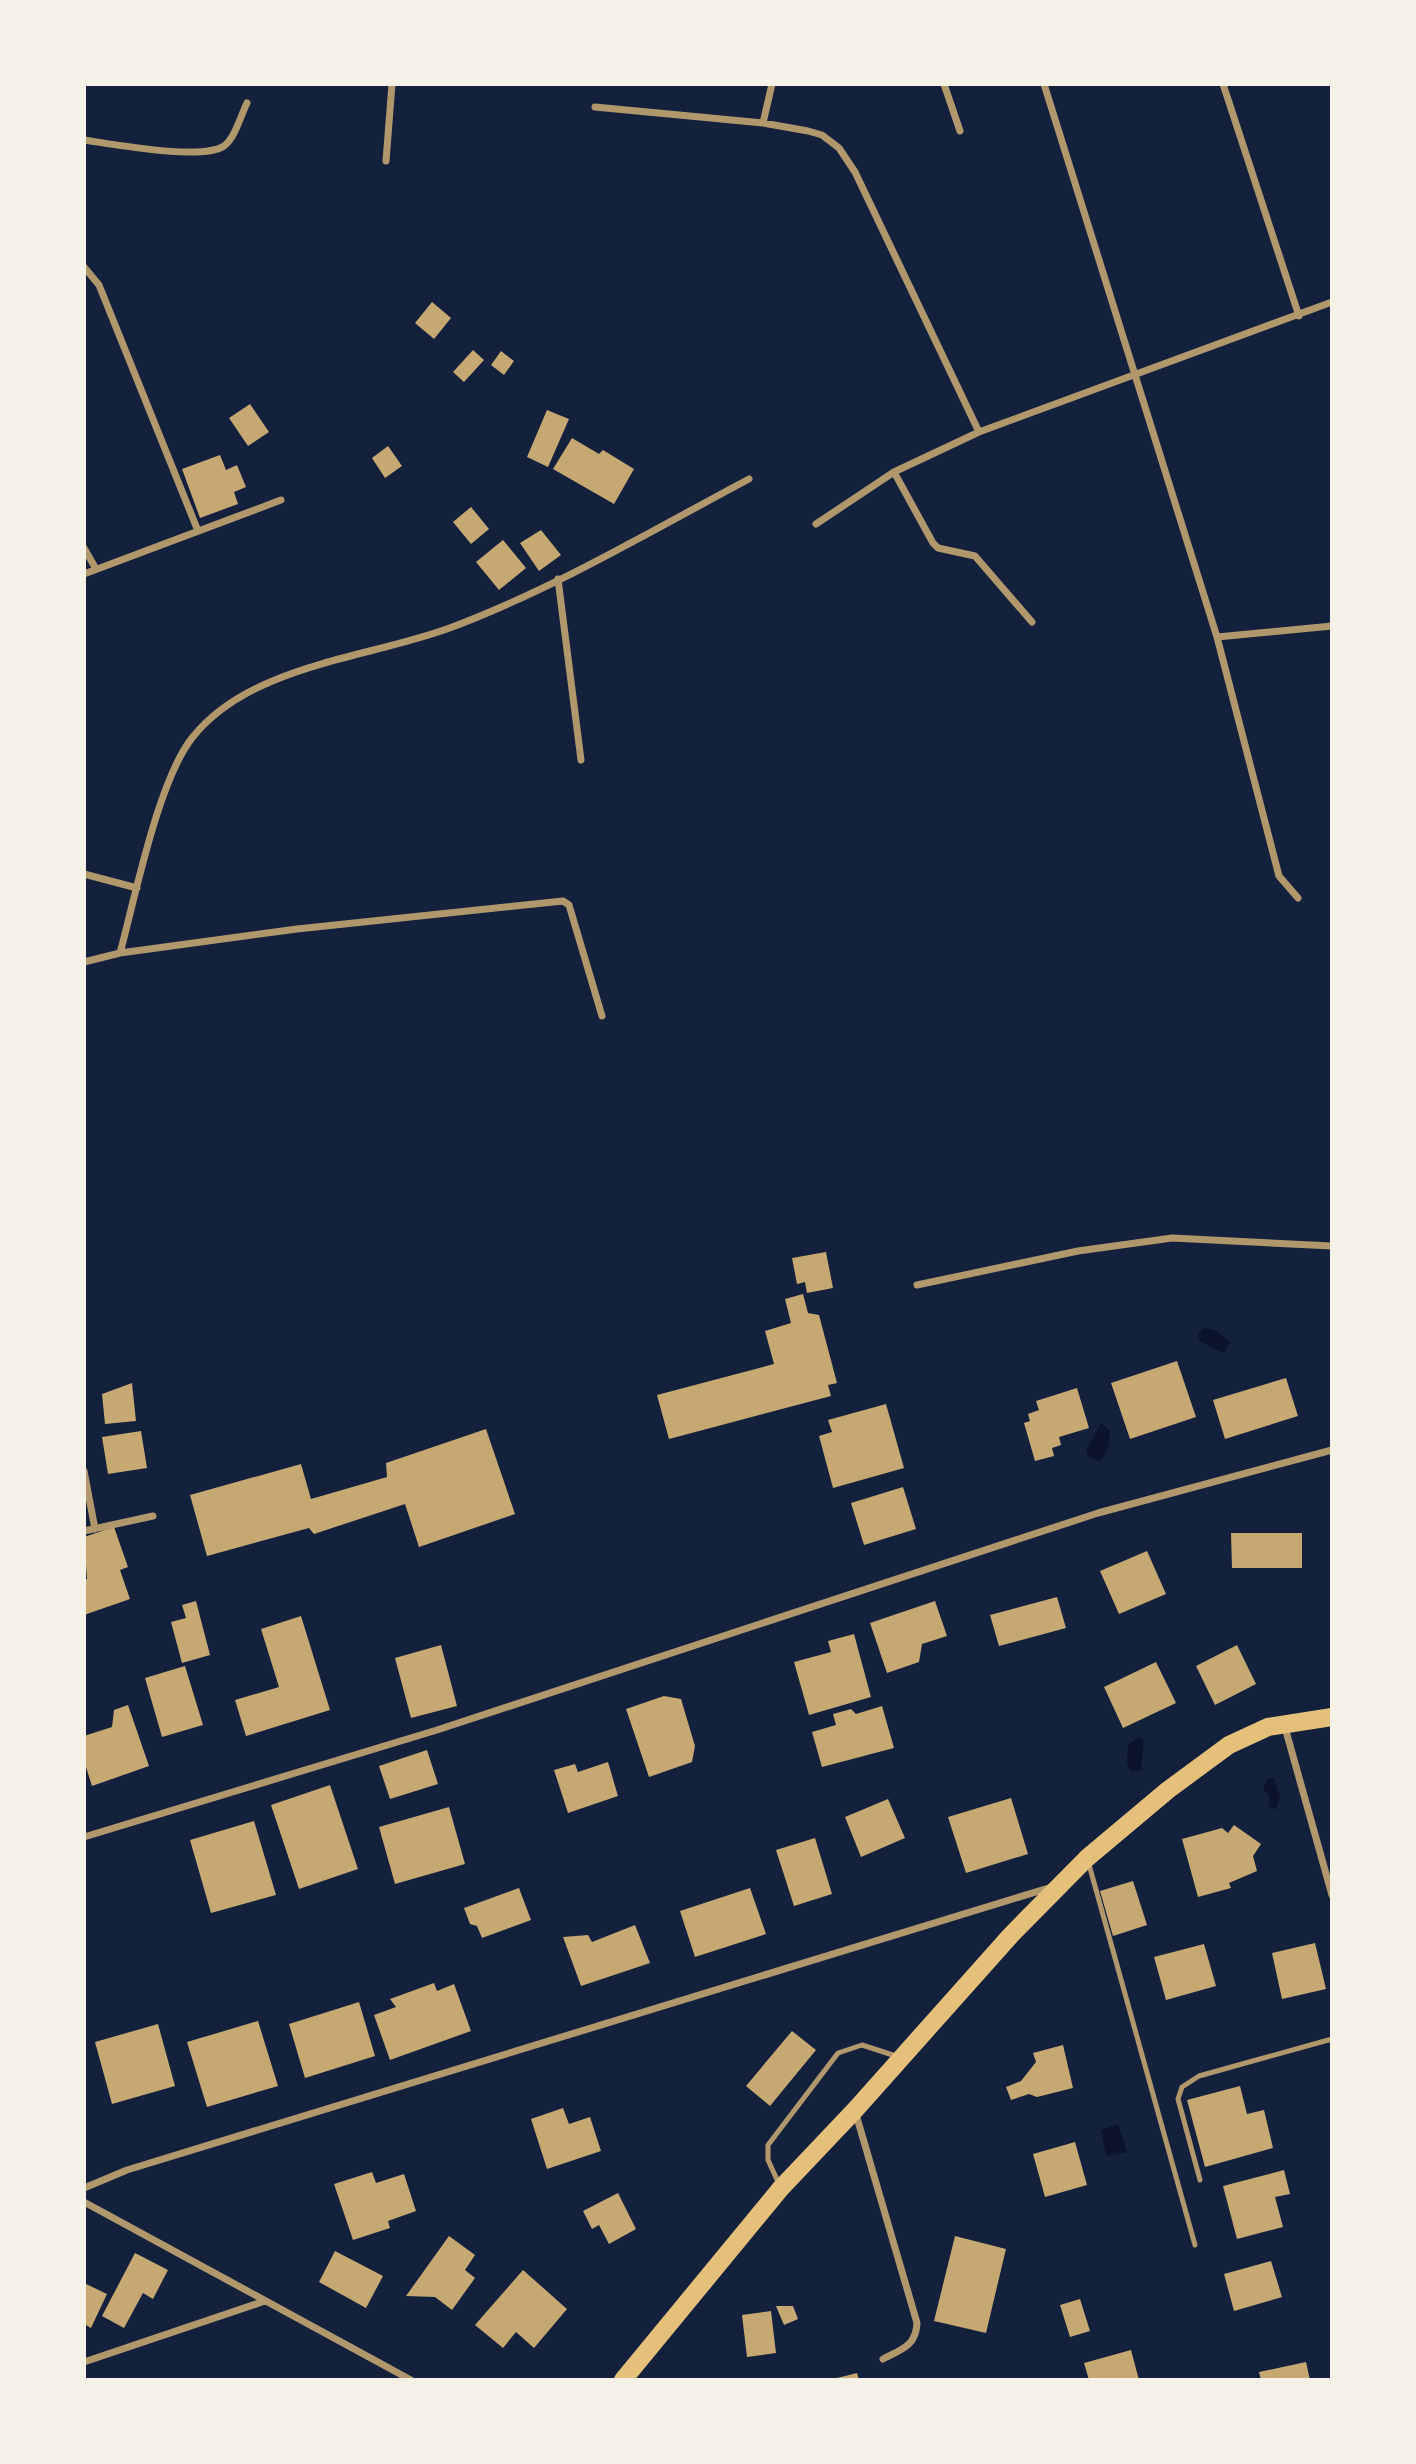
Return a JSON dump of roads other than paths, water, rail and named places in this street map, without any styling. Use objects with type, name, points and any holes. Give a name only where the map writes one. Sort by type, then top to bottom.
[{"type":"main road","points":[[623,2380],[781,2188],[1012,1935],[1087,1858],[1168,1790],[1229,1745],[1251,1733],[1284,1723],[1332,1717]]},
{"type":"street","points":[[386,161],[392,84]]},
{"type":"street","points":[[763,123],[772,84]]},
{"type":"street","points":[[944,84],[960,131]]},
{"type":"street","points":[[1044,84],[1217,637],[1279,876],[1298,898]]},
{"type":"street","points":[[1223,84],[1299,316]]},
{"type":"street","points":[[84,140],[159,152],[208,151],[223,146],[230,139],[247,103]]},
{"type":"street","points":[[594,107],[763,123],[822,135],[839,148],[855,172],[979,432]]},
{"type":"street","points":[[84,267],[99,285],[198,531]]},
{"type":"street","points":[[816,524],[894,472],[979,432],[1332,302]]},
{"type":"street","points":[[894,472],[933,543],[938,548],[975,556],[1032,622]]},
{"type":"street","points":[[120,953],[167,789],[185,748],[194,736],[236,698],[342,656],[454,626],[558,579],[749,479]]},
{"type":"street","points":[[84,574],[281,500]]},
{"type":"street","points":[[84,548],[96,569]]},
{"type":"street","points":[[558,579],[581,760]]},
{"type":"street","points":[[1217,637],[1332,626]]},
{"type":"street","points":[[84,874],[137,888]]},
{"type":"street","points":[[84,962],[120,953],[297,929],[563,901],[569,905],[602,1016]]},
{"type":"street","points":[[918,1285],[1078,1251],[1172,1238],[1332,1246]]},
{"type":"street","points":[[84,1835],[437,1730],[1098,1513],[1332,1450]]},
{"type":"street","points":[[84,1471],[95,1529]]},
{"type":"street","points":[[84,1531],[152,1516]]},
{"type":"street","points":[[1284,1723],[1332,1895]]},
{"type":"street","points":[[84,2188],[127,2170],[1062,1884]]},
{"type":"street","points":[[855,2110],[917,2323],[916,2337],[912,2344],[883,2359]]},
{"type":"street","points":[[84,2202],[411,2380]]},
{"type":"street","points":[[84,2362],[265,2301]]},
{"type":"lane","points":[[1087,1858],[1195,2245]]},
{"type":"lane","points":[[1200,2180],[1178,2099],[1182,2087],[1199,2076],[1332,2039]]},
{"type":"lane","points":[[781,2188],[768,2160],[768,2145],[838,2053],[862,2045],[902,2058]]},
{"type":"water","points":[[1205,1328],[1216,1331],[1230,1342],[1224,1353],[1199,1341],[1198,1333]]},
{"type":"water","points":[[1101,1423],[1109,1430],[1109,1439],[1107,1451],[1098,1461],[1088,1456],[1086,1450]]},
{"type":"water","points":[[1139,1737],[1144,1740],[1141,1770],[1133,1772],[1127,1762],[1129,1744]]},
{"type":"water","points":[[1268,1778],[1274,1778],[1280,1796],[1276,1810],[1269,1806],[1270,1797],[1263,1789]]},
{"type":"water","points":[[1118,2124],[1127,2152],[1106,2156],[1101,2130]]}]
